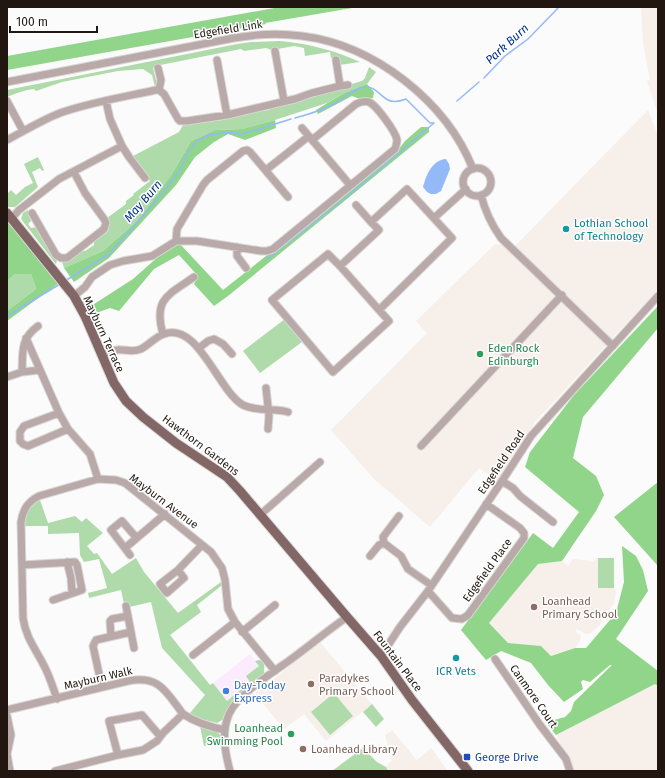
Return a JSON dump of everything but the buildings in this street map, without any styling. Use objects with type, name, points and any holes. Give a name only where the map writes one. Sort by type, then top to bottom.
[{"type":"main road","name":"Mayburn Terrace","points":[[9,216],[74,296],[85,316],[110,375],[119,391]]},
{"type":"main road","name":"Hawthorn Gardens","points":[[119,391],[132,406],[159,430],[226,478],[240,490],[313,576]]},
{"type":"main road","name":"Fountain Place","points":[[313,576],[381,656],[412,700],[468,771]]},
{"type":"street","name":"Edgefield Link","points":[[7,82],[234,38],[270,34],[303,36],[334,44],[357,53],[386,68],[406,81],[428,101],[445,120],[462,144],[473,169]]},
{"type":"street","points":[[275,51],[284,101]]},
{"type":"street","points":[[217,60],[227,115]]},
{"type":"street","points":[[336,60],[340,86]]},
{"type":"street","points":[[158,68],[161,80],[159,90]]},
{"type":"street","points":[[7,140],[58,114],[106,101],[156,90],[159,90],[164,94],[180,121],[187,121],[227,115],[329,88],[348,85]]},
{"type":"street","points":[[7,101],[23,131]]},
{"type":"street","points":[[106,101],[110,119],[122,146],[146,178]]},
{"type":"street","points":[[74,296],[85,287],[92,277],[110,265],[152,256],[176,241],[197,241],[261,251],[273,249],[395,149],[397,139],[395,133],[374,106],[368,102],[362,102],[356,104],[266,170]]},
{"type":"street","points":[[302,128],[350,185]]},
{"type":"street","points":[[9,216],[54,183],[122,146]]},
{"type":"street","points":[[176,241],[177,229],[203,185],[207,180],[243,151],[250,152],[288,197]]},
{"type":"street","points":[[477,168],[485,170],[490,177],[490,186],[485,193],[481,195],[472,194],[466,189],[464,178],[467,172],[477,168]]},
{"type":"street","points":[[32,213],[35,224],[56,255],[64,259],[76,252],[104,229],[106,223],[85,193],[74,172]]},
{"type":"street","points":[[371,222],[407,189],[452,238],[379,310]]},
{"type":"street","points":[[434,218],[466,189]]},
{"type":"street","points":[[481,195],[486,212],[493,226],[502,238],[611,343]]},
{"type":"street","points":[[340,266],[379,230],[356,205]]},
{"type":"street","points":[[426,209],[443,210]]},
{"type":"street","points":[[237,247],[237,256],[246,268]]},
{"type":"street","points":[[328,254],[340,266],[389,321],[333,372],[272,300],[328,254]]},
{"type":"street","points":[[163,334],[159,314],[164,299],[171,293],[192,281]]},
{"type":"street","points":[[421,446],[562,295]]},
{"type":"street","name":"Edgefield Road","points":[[381,656],[502,481],[531,436],[611,343],[658,296]]},
{"type":"street","points":[[22,372],[23,344],[31,331],[38,326]]},
{"type":"street","points":[[102,355],[115,351],[132,351],[141,349],[163,334],[170,332],[185,335],[199,348],[227,388],[240,402],[252,408],[277,409],[288,412]]},
{"type":"street","points":[[26,338],[68,429],[90,454],[98,479]]},
{"type":"street","points":[[199,348],[208,341],[214,339],[223,344],[232,354]]},
{"type":"street","points":[[7,377],[22,372],[40,370]]},
{"type":"street","points":[[266,388],[269,409],[268,428]]},
{"type":"street","points":[[60,413],[24,426],[20,432],[20,441],[28,446],[68,429]]},
{"type":"street","points":[[260,515],[320,462]]},
{"type":"street","name":"Mayburn Avenue","points":[[57,699],[47,672],[28,640],[24,630],[22,514],[26,505],[32,499],[98,479],[116,480],[125,484],[165,514],[211,552],[222,568],[228,609],[242,632],[275,671]]},
{"type":"street","points":[[502,481],[550,518]]},
{"type":"street","name":"Edgefield Place","points":[[429,588],[452,618],[462,619],[468,615],[524,538],[524,533],[520,528],[486,504]]},
{"type":"street","points":[[125,548],[165,514]]},
{"type":"street","points":[[399,516],[383,537],[384,542],[401,556],[408,569],[429,588]]},
{"type":"street","points":[[130,555],[111,530],[122,521],[134,535],[138,537]]},
{"type":"street","points":[[370,556],[379,545],[384,542]]},
{"type":"street","points":[[178,570],[202,545]]},
{"type":"street","points":[[22,565],[75,562],[77,565],[82,590],[53,600]]},
{"type":"street","points":[[242,632],[275,605]]},
{"type":"street","points":[[126,606],[134,648]]},
{"type":"street","points":[[111,636],[110,621],[112,619],[128,616]]},
{"type":"street","points":[[230,771],[224,741],[228,716],[236,703],[275,671],[347,617]]},
{"type":"street","points":[[193,655],[235,622]]},
{"type":"street","points":[[102,687],[93,646],[94,642],[96,640],[131,632]]},
{"type":"street","name":"Canmore Court","points":[[495,659],[566,759],[570,771]]},
{"type":"street","name":"Mayburn Walk","points":[[7,710],[102,687],[138,679],[146,679],[161,686],[183,714],[194,721],[225,730]]},
{"type":"street","points":[[55,771],[143,750],[157,741],[160,736],[183,714]]},
{"type":"street","points":[[118,755],[109,721],[142,715],[160,736]]},
{"type":"street","points":[[7,716],[11,735],[7,754],[10,771]]},
{"type":"shaded area","points":[[641,7],[658,7],[658,114],[647,81],[650,80],[643,43]]},
{"type":"shaded area","points":[[648,110],[658,136],[658,289],[535,422],[497,480],[479,468],[430,527],[374,479],[331,430],[427,333],[416,321],[495,244],[515,246]]},
{"type":"shaded area","name":"Loanhead Primary School","points":[[598,558],[614,558],[614,588],[616,591],[614,603],[599,626],[591,633],[586,634],[576,629],[576,632],[581,636],[580,641],[575,648],[551,656],[541,646],[508,643],[489,623],[538,564],[562,561],[568,566],[573,559],[593,561]]},
{"type":"shaded area","name":"Paradykes Primary School","points":[[320,642],[372,704],[326,741],[304,714],[284,729],[255,694]]},
{"type":"shaded area","points":[[250,654],[259,666],[250,681],[227,701],[213,683]]},
{"type":"shaded area","points":[[655,684],[658,686],[658,771],[574,771],[556,735]]},
{"type":"shaded area","points":[[392,730],[417,760],[431,748],[448,771],[388,771],[386,767],[392,760],[385,735]]},
{"type":"green space","points":[[280,7],[358,7],[7,70],[7,56]]},
{"type":"green space","points":[[280,41],[321,48],[360,62],[339,65],[338,57],[331,58],[330,52],[305,56],[304,48],[294,46],[272,50],[266,48],[244,51],[241,49],[155,66],[153,68],[156,80],[158,81],[157,86],[155,87],[152,75],[143,69],[118,71],[62,82],[36,91],[34,89],[27,90],[7,97],[7,90],[237,44]]},
{"type":"green space","points":[[369,67],[376,72],[367,84],[344,93],[327,103],[242,129],[215,130],[191,141],[172,174],[137,221],[103,251],[64,268],[62,262],[69,260],[94,245],[94,241],[108,231],[109,224],[107,218],[126,204],[126,201],[134,195],[133,194],[150,181],[148,178],[149,177],[133,156],[179,132],[183,125],[222,120],[223,117],[251,111],[269,110],[270,107],[320,95],[321,93],[362,81],[365,78]]},
{"type":"green space","points":[[367,84],[374,92],[373,98],[360,99],[352,96],[318,114],[316,110],[344,93]]},
{"type":"green space","points":[[275,120],[276,128],[245,140],[228,134],[214,142],[195,157],[176,185],[109,258],[74,282],[64,268],[103,251],[137,221],[172,174],[191,141],[215,130],[242,129]]},
{"type":"green space","points":[[421,127],[429,127],[429,132],[214,306],[194,284],[198,276],[179,255],[154,269],[119,311],[110,308],[91,315],[88,308],[133,279],[168,248],[180,244],[223,290],[395,154],[405,141]]},
{"type":"green space","points":[[38,157],[44,170],[42,171],[40,168],[32,172],[38,187],[15,207],[8,207],[7,194],[11,190],[16,195],[25,187],[33,183],[24,164]]},
{"type":"green space","points":[[28,210],[32,219],[28,224],[31,228],[36,227],[57,260],[56,264],[21,219],[23,213]]},
{"type":"green space","points":[[7,221],[59,283],[7,321],[7,311],[36,289],[31,274],[15,274],[7,281]]},
{"type":"green space","points":[[15,274],[31,274],[36,289],[7,311],[7,281]]},
{"type":"green space","points":[[658,306],[658,328],[583,417],[573,458],[596,476],[604,495],[596,511],[562,561],[538,564],[489,623],[508,643],[541,646],[551,656],[575,648],[586,648],[616,613],[624,582],[622,546],[636,556],[643,570],[648,591],[616,639],[658,671],[658,686],[655,684],[556,735],[548,725],[554,720],[565,717],[571,711],[574,702],[612,665],[610,665],[590,682],[583,680],[581,682],[583,689],[564,702],[548,685],[531,663],[501,651],[486,660],[461,630],[533,533],[553,548],[579,512],[525,467],[530,452],[574,395]]},
{"type":"green space","points":[[285,319],[302,342],[260,373],[243,351]]},
{"type":"green space","points":[[658,482],[658,566],[614,517]]},
{"type":"green space","points":[[40,500],[48,523],[75,516],[82,522],[86,518],[103,533],[87,546],[94,554],[97,553],[112,574],[136,558],[144,572],[178,613],[221,582],[221,586],[197,605],[201,612],[170,635],[210,685],[213,683],[227,701],[250,682],[246,676],[259,666],[255,661],[259,660],[263,662],[264,675],[232,701],[224,719],[217,723],[197,718],[190,713],[205,695],[162,648],[151,602],[125,608],[121,590],[89,598],[88,593],[107,588],[99,559],[84,562],[80,555],[79,533],[48,534],[48,526],[24,526],[25,517],[28,510],[33,504]]},
{"type":"green space","points":[[598,558],[614,558],[614,588],[598,588]]},
{"type":"green space","points":[[334,693],[353,716],[330,735],[311,712]]},
{"type":"green space","points":[[372,704],[384,719],[376,727],[363,712]]},
{"type":"green space","points":[[200,726],[218,732],[221,737],[220,746],[219,743],[204,746]]},
{"type":"green space","points":[[363,748],[377,762],[386,767],[388,771],[332,771]]},
{"type":"water","points":[[446,159],[450,169],[441,191],[436,194],[427,192],[423,187],[430,169],[437,162]]},
{"type":"waterway","name":"Park Burn","points":[[484,78],[505,56],[528,39],[559,7]]},
{"type":"waterway","name":"Park Burn","points":[[457,101],[479,82]]},
{"type":"waterway","name":"May Burn","points":[[295,118],[326,108],[340,101],[357,89],[369,87],[390,101],[406,99],[430,123],[434,123]]},
{"type":"waterway","name":"May Burn","points":[[65,281],[109,254],[161,195],[180,170],[188,152],[197,141],[209,135],[223,133],[234,132],[240,135],[291,119]]},
{"type":"waterway","points":[[267,259],[343,200],[434,123]]},
{"type":"waterway","name":"May Burn","points":[[7,316],[60,284]]},
{"type":"place","name":"Lothian School of Technology","points":[[566,229]]},
{"type":"place","name":"Eden Rock Edinburgh","points":[[480,354]]},
{"type":"place","name":"Loanhead Primary School","points":[[534,607]]},
{"type":"place","name":"ICR Vets","points":[[456,658]]},
{"type":"place","name":"Paradykes Primary School","points":[[311,684]]},
{"type":"place","name":"Day-Today Express","points":[[226,691]]},
{"type":"place","name":"Loanhead Swimming Pool","points":[[291,734]]},
{"type":"place","name":"Loanhead Library","points":[[303,749]]},
{"type":"place","name":"George Drive","points":[[467,757]]}]
